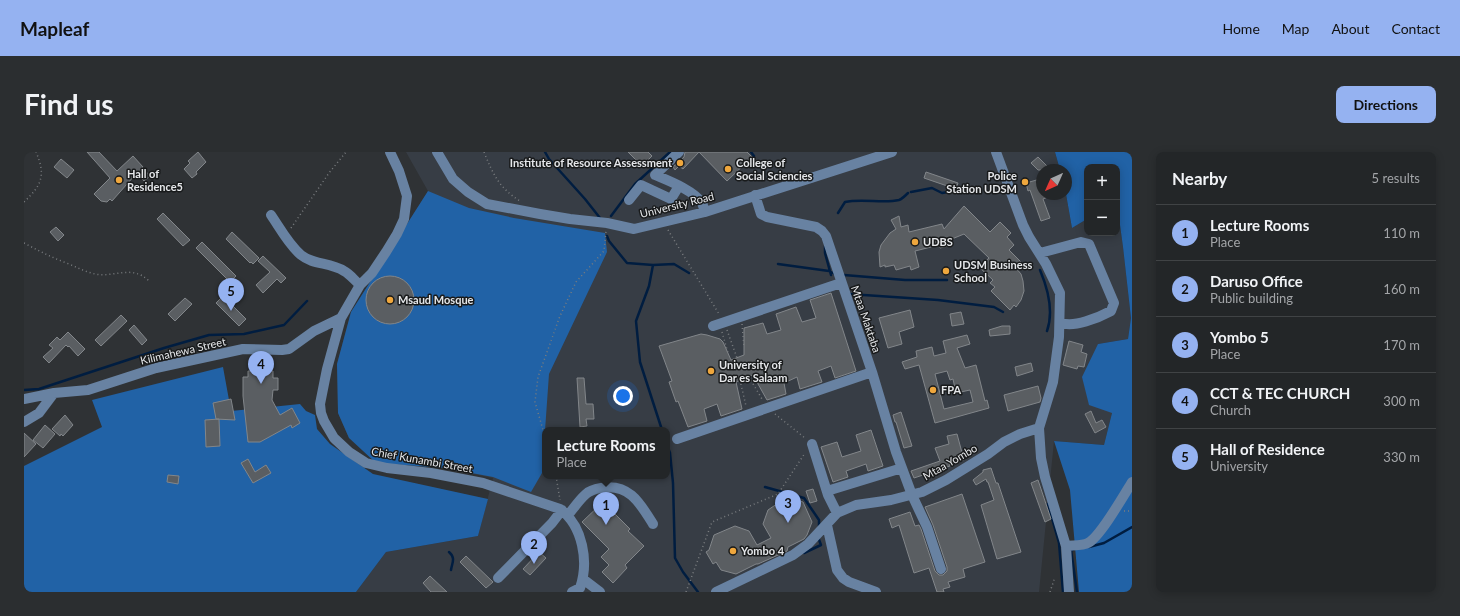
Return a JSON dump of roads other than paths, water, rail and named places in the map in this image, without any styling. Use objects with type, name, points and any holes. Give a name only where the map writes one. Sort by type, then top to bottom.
[{"type":"street","name":"Chief Kunambi Street","points":[[390,152],[399,171],[407,196],[404,219],[386,252],[372,273],[360,285],[341,318],[327,369],[320,404],[320,413],[334,438],[349,452],[366,462],[387,468],[431,473],[483,483],[565,513]]},
{"type":"street","name":"University Road","points":[[437,152],[453,179],[468,192],[487,204],[562,218],[607,223],[634,229],[705,212],[892,152]]},
{"type":"street","points":[[679,152],[655,175],[692,193],[702,203],[705,212]]},
{"type":"street","points":[[996,152],[1023,225],[1049,269],[1060,293],[1059,337],[1053,382],[1040,428],[1045,477],[1066,546],[1069,592]]},
{"type":"street","points":[[629,200],[641,185],[671,199],[679,186]]},
{"type":"street","name":"Mtaa Maktaba","points":[[755,195],[761,214],[766,217],[816,227],[826,236],[872,372],[902,468],[912,495],[927,527],[940,569]]},
{"type":"street","points":[[271,215],[290,243],[301,255],[311,261],[344,270],[360,285]]},
{"type":"street","points":[[1040,253],[1081,242],[1089,244],[1114,304],[1112,310],[1093,318],[1070,325],[1060,322]]},
{"type":"street","points":[[719,324],[841,283]]},
{"type":"street","name":"Kilimahewa Street","points":[[24,399],[54,393],[88,390],[156,368],[243,349],[289,349],[314,331],[341,318]]},
{"type":"street","points":[[677,440],[872,372]]},
{"type":"street","points":[[24,422],[39,413],[54,393]]},
{"type":"street","name":"Mtaa Yombo","points":[[716,592],[793,555],[808,544],[837,513],[856,505],[891,500],[922,492],[946,480],[1020,434],[1040,428]]},
{"type":"street","points":[[812,444],[827,491],[837,513]]},
{"type":"street","points":[[827,491],[902,468]]},
{"type":"street","points":[[1066,546],[1088,543],[1097,535],[1132,482]]},
{"type":"street","points":[[498,578],[552,523],[590,491],[613,487],[620,488],[635,498],[653,524]]},
{"type":"street","points":[[565,513],[577,532],[582,545],[584,564],[583,579],[580,588],[572,592]]},
{"type":"street","points":[[827,525],[837,570],[843,578],[849,582],[876,592]]},
{"type":"street","points":[[583,579],[600,592]]},
{"type":"waterway","points":[[545,152],[549,159],[600,218]]},
{"type":"waterway","points":[[611,216],[635,184],[670,152]]},
{"type":"waterway","points":[[751,152],[754,156]]},
{"type":"waterway","points":[[911,192],[932,188],[942,193],[948,192],[949,188]]},
{"type":"waterway","points":[[838,213],[845,202],[893,201],[904,197],[908,193]]},
{"type":"waterway","points":[[607,236],[609,241],[627,263],[653,265],[674,264],[689,273]]},
{"type":"waterway","points":[[825,246],[825,253],[831,275]]},
{"type":"waterway","points":[[778,264],[829,271],[835,274]]},
{"type":"waterway","points":[[653,265],[649,286],[636,321],[640,362],[661,427]]},
{"type":"waterway","points":[[1040,270],[1050,308],[1047,331]]},
{"type":"waterway","points":[[844,275],[905,280],[947,280]]},
{"type":"waterway","points":[[849,294],[938,300],[994,307],[1003,312]]},
{"type":"waterway","points":[[24,390],[39,389],[164,348],[209,335],[244,334],[284,325],[307,301]]},
{"type":"waterway","points":[[670,453],[673,483],[675,558],[683,572],[698,592]]},
{"type":"waterway","points":[[765,487],[804,498],[819,520],[819,527]]},
{"type":"waterway","points":[[1048,504],[1059,543],[1063,592]]},
{"type":"waterway","points":[[1089,547],[1104,543],[1132,527]]},
{"type":"waterway","points":[[804,553],[821,545],[818,537]]},
{"type":"waterway","points":[[1073,550],[1071,550],[1077,592]]},
{"type":"waterway","points":[[449,552],[453,558],[451,570]]},
{"type":"place","name":"Institute of Resource Assessment","points":[[680,163]]},
{"type":"place","name":"College of Social Sciencies","points":[[728,169]]},
{"type":"place","name":"Hall of Residence5","points":[[119,180]]},
{"type":"place","name":"Police Station UDSM","points":[[1025,182]]},
{"type":"place","name":"UDBS","points":[[915,242]]},
{"type":"place","name":"UDSM Business School","points":[[946,271]]},
{"type":"place","name":"Msaud Mosque","points":[[390,300]]},
{"type":"place","name":"Hall of Residence","points":[[231,311]]},
{"type":"place","name":"University of Dar es Salaam","points":[[711,371]]},
{"type":"place","name":"CCT & TEC CHURCH","points":[[261,384]]},
{"type":"place","name":"FPA","points":[[933,390]]},
{"type":"place","name":"Yombo 5","points":[[788,523]]},
{"type":"place","name":"Lecture Rooms","points":[[606,525]]},
{"type":"place","name":"Yombo 4","points":[[733,551]]},
{"type":"place","name":"Daruso Office","points":[[534,564]]}]
